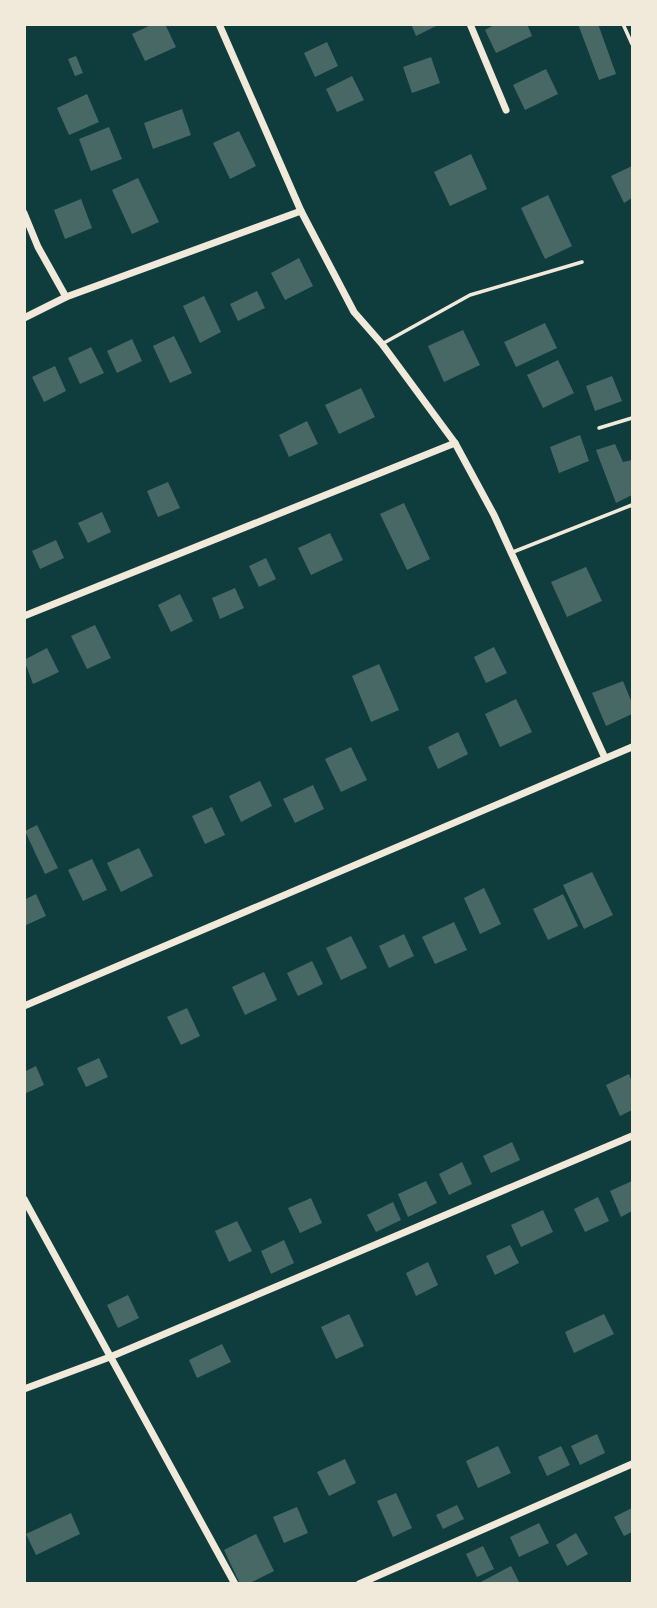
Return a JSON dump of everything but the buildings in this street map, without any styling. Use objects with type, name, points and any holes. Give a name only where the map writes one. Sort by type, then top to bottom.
[{"type":"street","points":[[219,24],[301,211],[354,312],[383,344],[455,443],[511,553],[605,758]]},
{"type":"street","points":[[470,24],[506,110]]},
{"type":"street","points":[[24,318],[66,297],[301,211]]},
{"type":"street","points":[[24,213],[37,247],[66,297]]},
{"type":"street","points":[[24,616],[455,443]]},
{"type":"street","points":[[24,1006],[632,747]]},
{"type":"street","points":[[24,1389],[110,1357],[632,1136]]},
{"type":"street","points":[[24,1199],[235,1584]]},
{"type":"street","points":[[359,1584],[632,1464]]},
{"type":"lane","points":[[623,24],[632,44]]},
{"type":"lane","points":[[383,344],[470,295],[582,262]]},
{"type":"lane","points":[[599,428],[632,418]]},
{"type":"lane","points":[[511,553],[632,505]]}]
